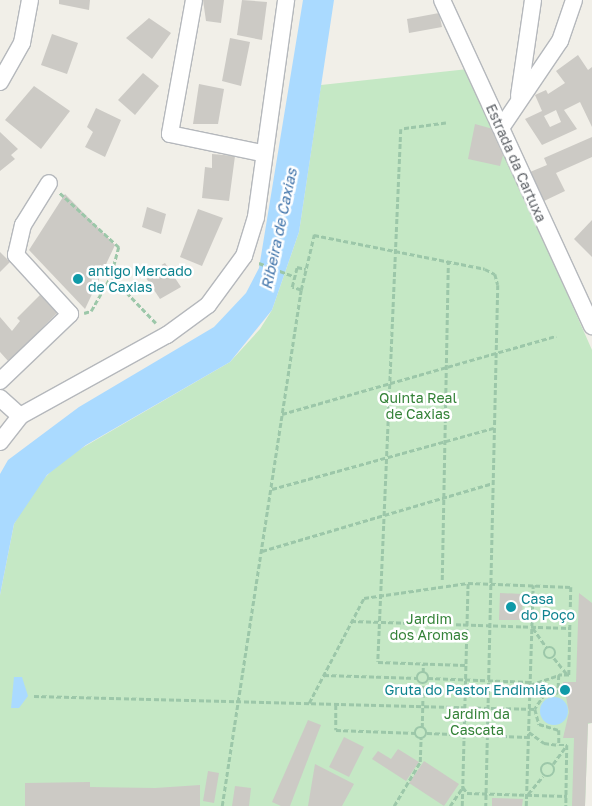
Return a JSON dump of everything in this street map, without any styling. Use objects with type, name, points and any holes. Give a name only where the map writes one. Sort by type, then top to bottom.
[{"type":"street","points":[[0,82],[22,43],[30,0]]},
{"type":"street","points":[[194,0],[170,134],[262,153]]},
{"type":"street","points":[[0,442],[20,416],[168,335],[208,305],[244,256],[256,217],[262,153],[286,0]]},
{"type":"street","name":"Estrada da Cartuxa","points":[[442,0],[501,128],[586,301],[591,324]]},
{"type":"street","points":[[519,96],[533,0]]},
{"type":"street","points":[[501,128],[519,96],[538,78],[560,41],[574,0]]},
{"type":"street","points":[[0,381],[70,314],[16,255],[22,225],[49,183]]},
{"type":"street","points":[[0,398],[20,416]]},
{"type":"path","points":[[446,123],[401,129],[378,662],[465,665]]},
{"type":"path","points":[[49,183],[119,247],[111,276],[90,311],[70,314]]},
{"type":"path","points":[[222,806],[301,290],[314,235],[448,262],[495,274],[496,353],[486,806]]},
{"type":"path","points":[[255,262],[295,277]]},
{"type":"path","points":[[442,580],[448,262]]},
{"type":"path","points":[[301,290],[292,287],[297,267],[306,269]]},
{"type":"path","points":[[111,276],[168,335]]},
{"type":"path","points":[[282,414],[556,336]]},
{"type":"path","points":[[271,489],[494,428]]},
{"type":"path","points":[[262,551],[493,483]]},
{"type":"path","points":[[462,806],[468,583]]},
{"type":"path","points":[[309,704],[364,598],[468,583],[571,587],[568,675]]},
{"type":"path","points":[[526,806],[533,585]]},
{"type":"path","points":[[351,621],[466,623],[570,628]]},
{"type":"path","points":[[532,627],[547,648],[555,649],[554,658]]},
{"type":"path","points":[[547,648],[545,656],[554,658],[568,675]]},
{"type":"path","points":[[423,664],[423,673],[428,678],[530,682]]},
{"type":"path","points":[[324,675],[418,678],[423,673]]},
{"type":"path","points":[[530,686],[559,675],[568,675]]},
{"type":"path","points":[[558,691],[559,675]]},
{"type":"path","points":[[418,678],[423,684]]},
{"type":"path","points":[[427,733],[422,728],[422,706],[423,684],[428,678]]},
{"type":"path","points":[[535,709],[545,694],[558,691],[568,692]]},
{"type":"path","points":[[34,696],[535,709]]},
{"type":"path","points":[[336,704],[336,730],[416,733],[422,728]]},
{"type":"path","points":[[535,709],[540,724],[559,730],[559,745]]},
{"type":"path","points":[[529,732],[544,743],[567,745]]},
{"type":"path","points":[[394,806],[420,762],[421,738],[416,733]]},
{"type":"path","points":[[421,738],[427,733],[528,737]]},
{"type":"path","points":[[526,795],[544,776],[554,774],[553,764],[567,745]]},
{"type":"path","points":[[566,806],[567,745]]},
{"type":"path","points":[[544,776],[542,765],[553,764]]},
{"type":"path","points":[[463,787],[467,793],[567,796]]},
{"type":"path","points":[[450,806],[463,787]]},
{"type":"green space","name":"Quinta Real de Caxias","points":[[468,69],[592,350],[592,723],[588,724],[585,806],[0,806],[0,595],[14,524],[34,489],[63,459],[230,362],[260,329],[272,310],[299,232],[321,85]]},
{"type":"water","name":"Ribeira de Caxias","points":[[303,0],[334,0],[299,232],[272,310],[230,362],[86,445],[47,475],[14,524],[0,595],[0,474],[8,460],[79,407],[214,327],[246,293],[259,268]]},
{"type":"water","points":[[14,677],[22,677],[28,696],[19,708],[11,708]]},
{"type":"water","points":[[554,697],[564,701],[568,711],[564,721],[554,725],[544,721],[540,711],[544,701]]},
{"type":"building","points":[[59,0],[90,0],[89,10],[59,4]]},
{"type":"building","points":[[203,0],[224,0],[221,23],[206,21]]},
{"type":"building","points":[[242,0],[267,2],[262,40],[237,35]]},
{"type":"building","points":[[439,13],[442,27],[409,33],[407,19]]},
{"type":"building","points":[[149,18],[171,33],[152,59],[126,38]]},
{"type":"building","points":[[52,34],[78,43],[67,74],[41,65]]},
{"type":"building","points":[[230,38],[250,42],[241,86],[222,81]]},
{"type":"building","points":[[578,55],[588,70],[592,67],[592,127],[580,102],[564,110],[577,129],[542,145],[525,119],[542,111],[535,95],[546,90],[548,94],[565,83],[556,71]],"holes":[[[556,110],[561,122],[550,127],[544,116]]]},
{"type":"building","points":[[143,73],[159,86],[135,115],[118,100]]},
{"type":"building","points":[[199,84],[224,89],[218,124],[193,124]]},
{"type":"building","points":[[34,86],[70,111],[41,149],[5,120]]},
{"type":"building","points":[[96,108],[121,120],[105,157],[85,147],[93,132],[87,127]]},
{"type":"building","points":[[475,124],[493,129],[504,152],[500,166],[468,159]]},
{"type":"building","points":[[0,132],[18,149],[11,155],[15,159],[0,171]]},
{"type":"building","points":[[592,137],[592,157],[556,173],[565,191],[544,201],[530,172],[547,165],[544,158]]},
{"type":"building","points":[[212,154],[235,156],[229,201],[202,198],[205,167],[212,168]]},
{"type":"building","name":"antigo Mercado de Caxias","points":[[65,194],[115,245],[85,309],[29,250]]},
{"type":"building","points":[[147,207],[166,214],[161,234],[142,227]]},
{"type":"building","points":[[198,209],[223,218],[202,266],[180,257]]},
{"type":"building","points":[[592,220],[592,257],[574,239]]},
{"type":"building","points":[[0,252],[10,262],[0,272]]},
{"type":"building","points":[[165,263],[181,287],[160,299],[144,275]]},
{"type":"building","points":[[40,295],[57,313],[9,362],[0,352],[0,317],[12,331],[20,321],[17,318]]},
{"type":"building","name":"Casa do Poço","points":[[500,593],[523,594],[522,620],[499,620]]},
{"type":"building","points":[[579,593],[592,603],[592,723],[588,723],[585,806],[572,806],[574,738],[563,738],[569,712],[563,682],[576,682]]},
{"type":"building","points":[[308,720],[321,725],[290,806],[281,806],[272,802]]},
{"type":"building","points":[[344,737],[364,747],[349,777],[329,767]]},
{"type":"building","points":[[398,749],[419,762],[406,781],[372,759],[378,751],[391,759]]},
{"type":"building","points":[[424,761],[459,784],[444,806],[409,783]]},
{"type":"building","points":[[315,764],[354,784],[342,806],[308,806]]},
{"type":"building","points":[[208,771],[219,773],[214,803],[203,801]]},
{"type":"building","points":[[90,782],[90,787],[155,788],[200,785],[200,806],[25,806],[25,783]]},
{"type":"building","points":[[235,786],[251,788],[249,806],[232,806]]},
{"type":"building","points":[[492,798],[523,799],[522,806],[492,806]]},
{"type":"place","name":"antigo Mercado de Caxias","points":[[78,279]]},
{"type":"place","name":"Casa do Poço","points":[[511,607]]},
{"type":"place","name":"Gruta do Pastor Endimião","points":[[565,690]]},
{"type":"park label","name":"Jardim dos Aromas","points":[[429,628]]},
{"type":"park label","name":"Jardim da Cascata","points":[[477,722]]}]
